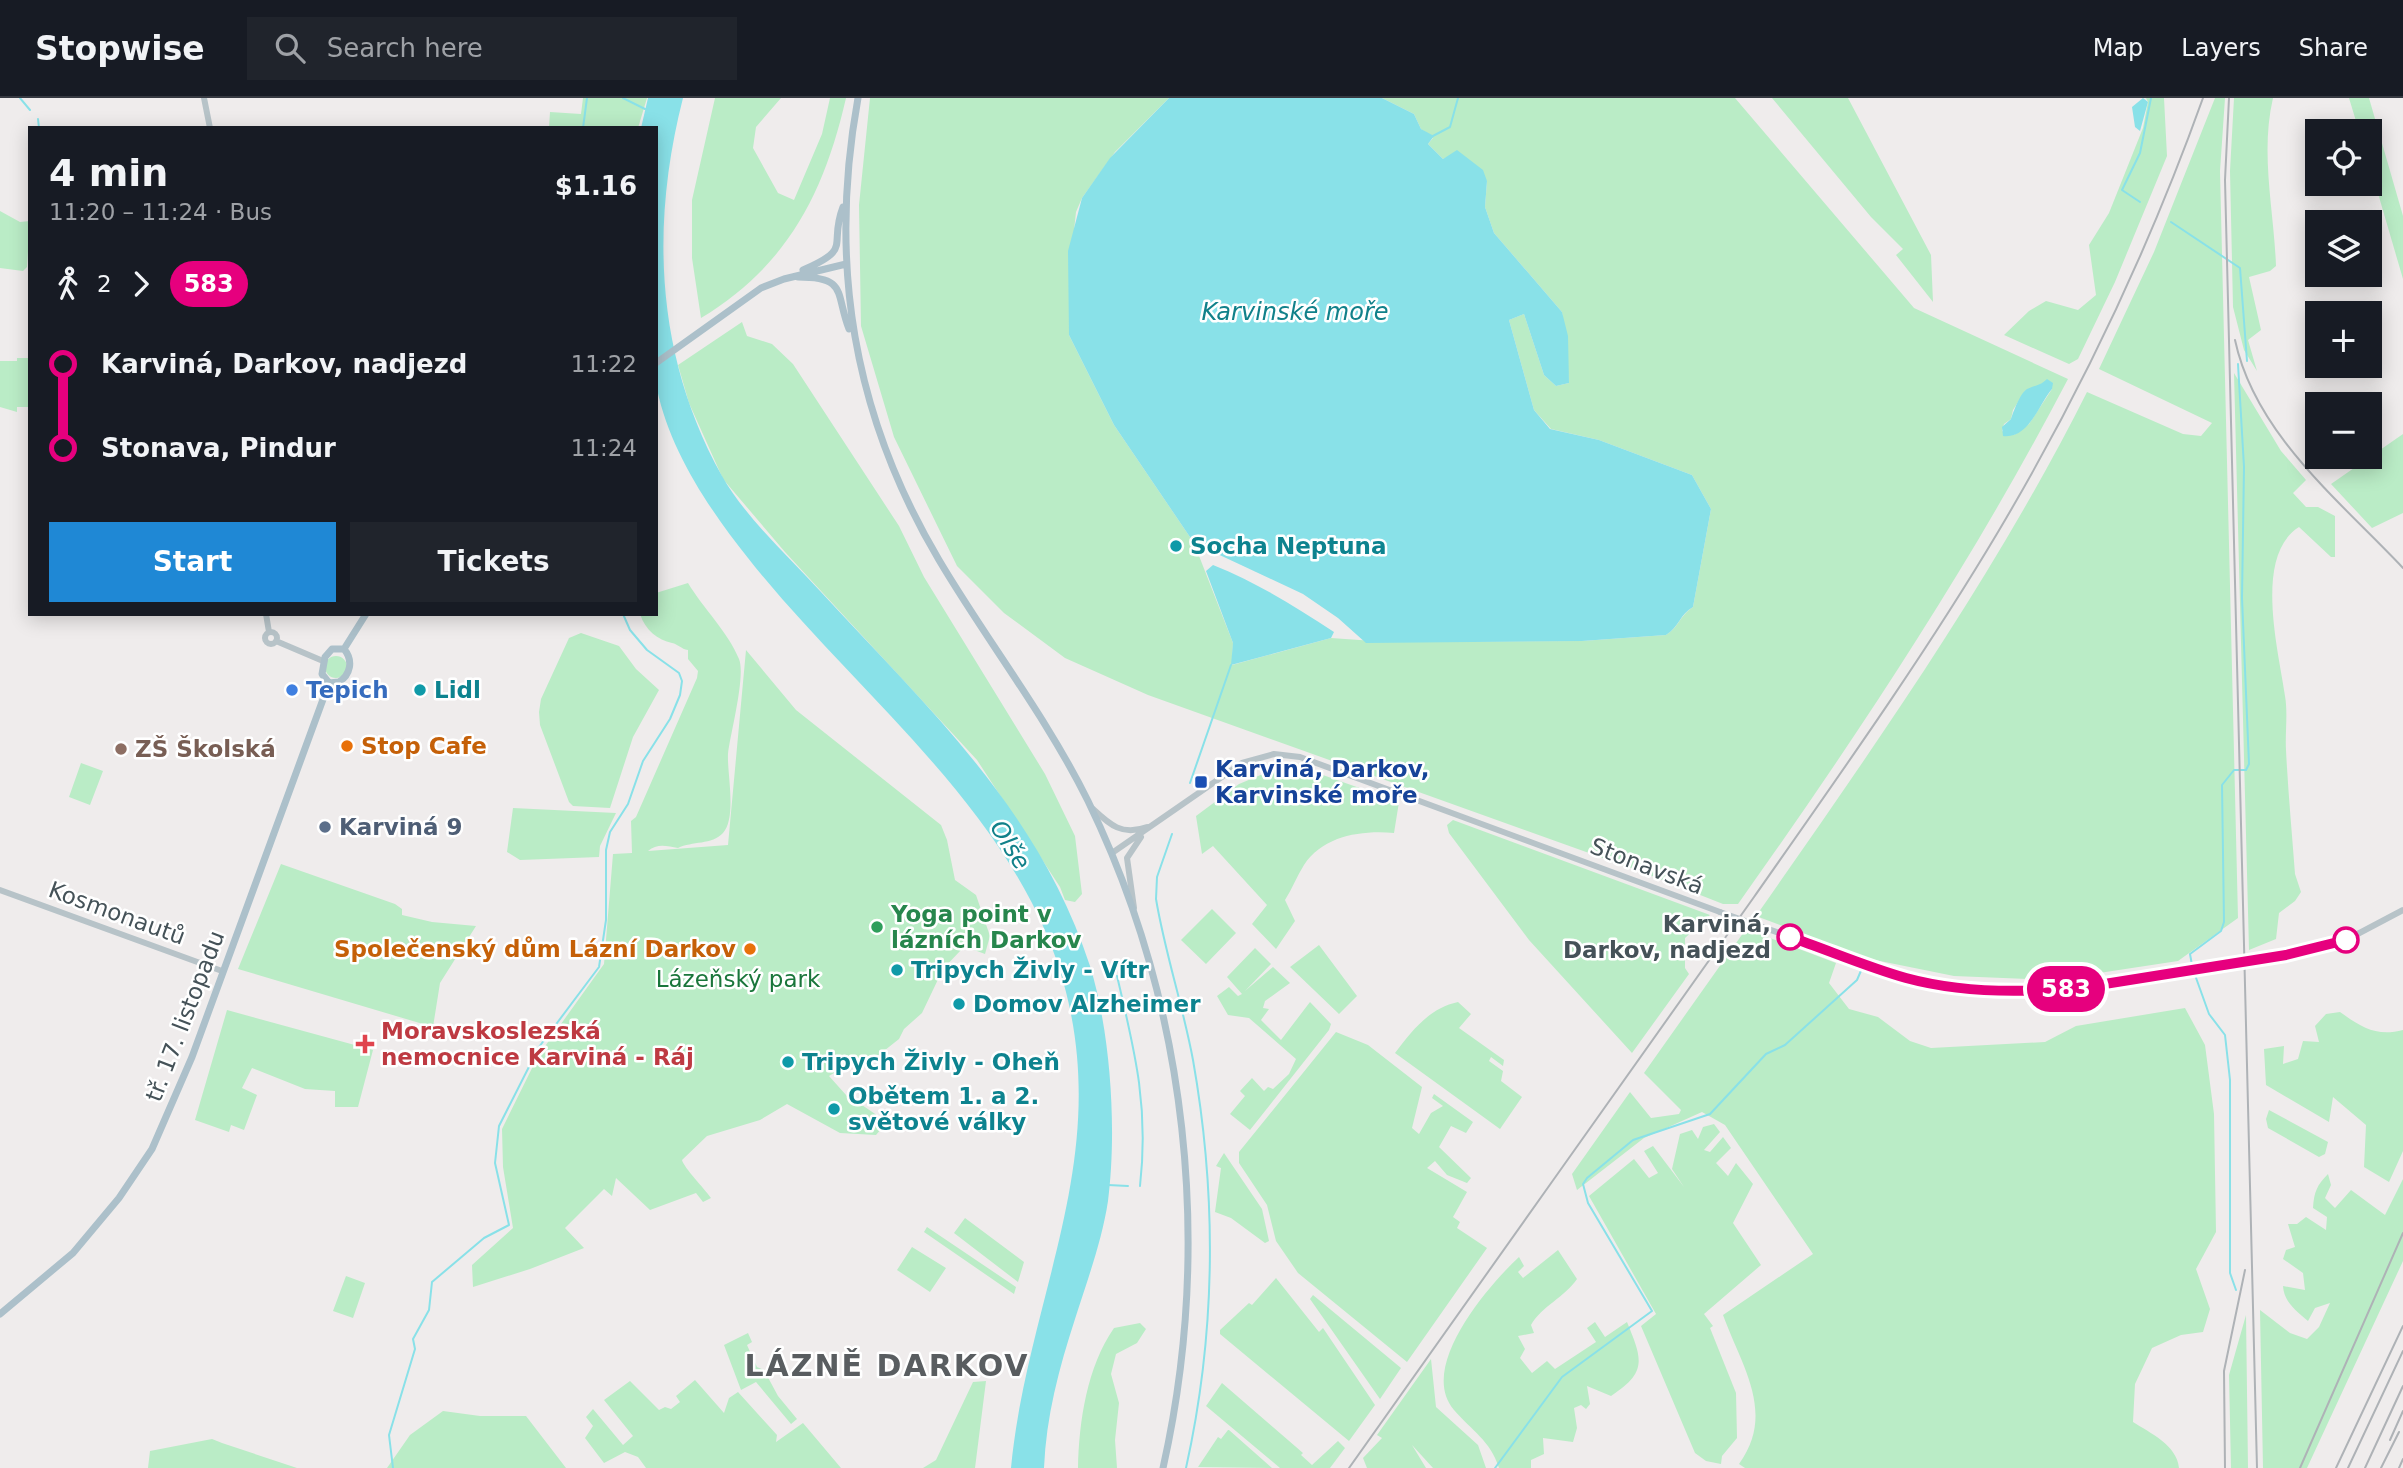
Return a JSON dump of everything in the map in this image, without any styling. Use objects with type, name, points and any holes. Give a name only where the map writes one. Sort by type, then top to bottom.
[{"type":"main road","points":[[854,340],[846,264],[845,201],[858,98]]},
{"type":"main road","points":[[658,362],[761,288],[831,257],[839,241],[840,216],[845,201]]},
{"type":"main road","points":[[787,278],[846,264]]},
{"type":"main road","points":[[787,278],[825,278],[842,294],[846,320],[879,430],[918,522],[966,603],[1040,715],[1091,807],[1135,915],[1170,1049],[1182,1122],[1187,1182],[1186,1319],[1175,1405],[1163,1468]]},
{"type":"main road","points":[[344,649],[365,616]]},
{"type":"main road","points":[[332,649],[344,649],[349,658],[348,673],[339,682],[328,683],[322,674],[323,661],[332,649]]},
{"type":"main road","name":"tř. 17. listopadu","points":[[0,1314],[73,1252],[107,1214],[143,1164],[170,1111],[192,1057],[328,683]]},
{"type":"street","points":[[204,98],[210,126]]},
{"type":"street","points":[[266,616],[269,632],[274,634],[276,640],[323,661]]},
{"type":"street","name":"Stonavská","points":[[1112,853],[1242,763],[1262,756],[1284,754],[1909,979],[1976,990],[2092,986],[2314,949],[2350,938],[2403,910]]},
{"type":"street","points":[[1091,807],[1118,830],[1143,828],[1161,820]]},
{"type":"street","points":[[1135,915],[1127,858],[1138,840],[1161,820]]},
{"type":"street","name":"Kosmonautů","points":[[0,890],[222,971]]},
{"type":"green space","points":[[583,98],[647,98],[639,126],[549,126],[550,112],[581,114]]},
{"type":"green space","points":[[715,98],[781,98],[756,127],[753,148],[778,193],[794,200],[822,134],[830,98],[846,98],[826,166],[797,224],[779,251],[757,275],[731,298],[701,318],[692,258],[692,200]]},
{"type":"green space","points":[[870,98],[1169,98],[1115,152],[1082,198],[1076,212],[1069,277],[1069,335],[1114,425],[1194,543],[1233,643],[1232,665],[1331,638],[1388,642],[1582,641],[1666,635],[1693,607],[1711,509],[1692,475],[1599,440],[1551,429],[1534,410],[1509,320],[1524,314],[1544,375],[1556,386],[1569,383],[1562,312],[1494,233],[1485,207],[1487,181],[1454,154],[1443,159],[1428,144],[1433,138],[1421,129],[1414,114],[1382,98],[1735,98],[1914,308],[2068,379],[1993,515],[1870,712],[1738,904],[1723,904],[1642,872],[1148,695],[1065,658],[1004,613],[957,566],[894,437],[861,326],[859,205]],"holes":[[[2042,385],[2052,389],[2029,424],[2014,435],[2002,431],[2025,391]]]},
{"type":"green space","points":[[1772,98],[1848,98],[1931,255],[1933,302],[1896,255],[1903,249],[1871,217]]},
{"type":"green space","points":[[2146,98],[2164,98],[2167,156],[2115,282],[2078,359],[2069,364],[2004,335],[2029,311],[2046,301],[2078,310],[2096,295],[2089,245],[2109,213],[2143,128],[2148,102]]},
{"type":"green space","points":[[2215,98],[2225,98],[2220,171],[2238,918],[2178,961],[2053,980],[1954,976],[1870,959],[1756,916],[1888,725],[1973,595],[2051,461],[2087,392],[2183,434],[2201,436],[2212,423],[2099,369],[2154,252]]},
{"type":"green space","points":[[2234,98],[2273,98],[2269,119],[2268,161],[2276,266],[2270,271],[2249,277],[2261,330],[2248,340],[2257,371],[2244,350],[2233,307],[2230,171]]},
{"type":"green space","points":[[2349,98],[2369,98],[2375,119],[2355,119]]},
{"type":"green space","points":[[2382,143],[2403,216],[2403,279],[2379,196],[2382,196]]},
{"type":"green space","points":[[0,211],[20,222],[28,221],[28,252],[27,267],[23,271],[0,268]]},
{"type":"green space","points":[[742,322],[747,336],[772,344],[793,364],[899,526],[924,577],[1045,774],[1075,836],[1082,894],[1075,902],[1065,900],[1060,887],[977,760],[785,552],[723,479],[689,403],[678,365]]},
{"type":"green space","points":[[17,358],[28,358],[28,407],[17,407],[17,412],[0,407],[0,361],[17,361]]},
{"type":"green space","points":[[2234,373],[2281,451],[2306,480],[2293,493],[2306,507],[2318,507],[2335,516],[2335,557],[2331,557],[2299,527],[2285,541],[2277,559],[2272,606],[2286,703],[2286,750],[2295,874],[2301,892],[2295,901],[2279,913],[2276,939],[2249,950]]},
{"type":"green space","points":[[2403,434],[2403,513],[2372,528],[2331,484],[2353,469],[2382,469],[2382,449]]},
{"type":"green space","name":"Lázeňský park","points":[[688,583],[729,639],[739,659],[741,678],[728,754],[730,817],[727,826],[718,837],[708,841],[678,848],[659,846],[648,851],[728,845],[746,650],[796,710],[941,825],[947,840],[955,880],[976,895],[990,936],[985,954],[969,948],[961,950],[943,969],[922,1013],[904,1029],[899,1039],[870,1062],[864,1055],[829,1076],[855,1105],[859,1103],[887,1122],[876,1135],[840,1133],[787,1104],[760,1120],[707,1136],[682,1160],[711,1198],[703,1202],[696,1193],[650,1210],[616,1178],[612,1196],[604,1189],[565,1228],[584,1248],[473,1287],[472,1265],[513,1228],[503,1167],[502,1129],[538,1056],[604,964],[613,854],[632,853],[631,821],[636,817],[697,678],[698,671],[688,659],[688,650],[657,637],[645,625],[641,616],[658,616],[658,592]]},
{"type":"green space","points":[[581,633],[619,646],[636,669],[659,690],[633,737],[610,808],[573,806],[569,802],[540,725],[541,699],[569,638]]},
{"type":"green space","points":[[332,656],[340,656],[347,663],[347,671],[340,678],[332,678],[325,671],[325,663]]},
{"type":"green space","points":[[81,763],[103,771],[90,805],[69,797]]},
{"type":"green space","points":[[1289,763],[1399,802],[1394,833],[1344,837],[1321,847],[1312,855],[1301,869],[1285,900],[1295,921],[1276,949],[1252,924],[1267,905],[1213,846],[1202,854],[1196,816],[1239,784]]},
{"type":"green space","points":[[513,808],[616,813],[600,846],[599,857],[520,860],[507,852]]},
{"type":"green space","points":[[1453,820],[1710,915],[1685,938],[1685,968],[1689,974],[1632,1053],[1529,940],[1449,833],[1447,825]]},
{"type":"green space","points":[[281,864],[395,904],[402,909],[402,915],[432,922],[476,926],[440,983],[433,1027],[238,969]]},
{"type":"green space","points":[[1212,909],[1236,933],[1206,964],[1181,940]]},
{"type":"green space","points":[[1746,929],[1836,963],[1829,983],[1849,1009],[1878,1017],[1910,1041],[1931,1048],[2045,1042],[2076,1026],[2185,1008],[2205,1045],[2214,1114],[2216,1232],[2196,1269],[2210,1309],[2203,1332],[2181,1335],[2152,1348],[2135,1384],[2133,1422],[2168,1446],[2179,1468],[1745,1468],[1739,1464],[1750,1445],[1755,1427],[1755,1408],[1746,1372],[1723,1315],[1813,1254],[1725,1125],[1702,1112],[1644,1138],[1577,1190],[1572,1174],[1630,1092],[1651,1118],[1679,1114],[1681,1110],[1644,1073]]},
{"type":"green space","points":[[1319,945],[1357,996],[1339,1014],[1290,967]]},
{"type":"green space","points":[[1255,948],[1271,964],[1245,991],[1273,967],[1290,983],[1265,1001],[1263,1008],[1269,1009],[1261,1020],[1281,1040],[1310,1002],[1331,1024],[1250,1130],[1230,1114],[1245,1096],[1240,1091],[1252,1078],[1264,1091],[1268,1087],[1273,1089],[1289,1074],[1296,1059],[1249,1018],[1228,1015],[1217,996],[1229,987],[1238,996],[1242,994],[1227,977]]},
{"type":"green space","points":[[1458,1002],[1471,1014],[1459,1028],[1504,1060],[1503,1066],[1491,1057],[1489,1061],[1503,1071],[1501,1081],[1522,1097],[1500,1129],[1395,1053],[1430,1015]]},
{"type":"green space","points":[[227,1010],[373,1050],[358,1107],[335,1107],[335,1091],[305,1089],[252,1068],[242,1088],[257,1095],[244,1130],[231,1125],[229,1132],[195,1120]]},
{"type":"green space","points":[[2340,1012],[2369,1029],[2385,1032],[2403,1030],[2403,1151],[2389,1182],[2364,1167],[2366,1125],[2333,1097],[2329,1122],[2266,1085],[2264,1049],[2284,1046],[2283,1064],[2298,1059],[2303,1041],[2319,1042],[2315,1026],[2326,1014]]},
{"type":"green space","points":[[1336,1032],[1368,1045],[1422,1087],[1412,1128],[1419,1134],[1431,1113],[1443,1106],[1432,1098],[1434,1094],[1473,1122],[1466,1133],[1451,1126],[1439,1147],[1471,1178],[1467,1183],[1447,1175],[1435,1161],[1427,1168],[1467,1192],[1453,1217],[1460,1222],[1457,1228],[1487,1248],[1407,1362],[1298,1273],[1276,1241],[1267,1205],[1239,1163],[1239,1152]]},
{"type":"green space","points":[[2269,1110],[2328,1142],[2325,1154],[2319,1157],[2268,1128],[2266,1119]]},
{"type":"green space","points":[[1714,1124],[1720,1132],[1704,1150],[1710,1152],[1723,1137],[1731,1148],[1716,1163],[1728,1176],[1736,1163],[1753,1184],[1733,1223],[1761,1265],[1704,1314],[1713,1326],[1710,1328],[1736,1393],[1737,1438],[1722,1456],[1721,1464],[1706,1461],[1695,1453],[1641,1326],[1656,1314],[1589,1196],[1634,1159],[1649,1178],[1658,1173],[1644,1151],[1653,1146],[1684,1187],[1672,1169],[1680,1134],[1692,1130],[1698,1139],[1703,1127]]},
{"type":"green space","points":[[1224,1153],[1262,1209],[1269,1241],[1265,1243],[1231,1218],[1215,1212],[1221,1168],[1216,1166]]},
{"type":"green space","points":[[2328,1174],[2331,1185],[2325,1198],[2335,1208],[2351,1190],[2385,1215],[2403,1179],[2403,1261],[2307,1468],[2263,1468],[2260,1310],[2290,1333],[2307,1339],[2319,1327],[2330,1303],[2315,1308],[2308,1321],[2295,1310],[2286,1297],[2283,1286],[2305,1290],[2303,1273],[2283,1259],[2286,1250],[2295,1247],[2288,1224],[2297,1224],[2306,1217],[2326,1230],[2327,1217],[2313,1208],[2317,1189]]},
{"type":"green space","points":[[965,1218],[1024,1262],[1018,1282],[954,1233]]},
{"type":"green space","points":[[927,1227],[1016,1287],[1014,1294],[924,1232]]},
{"type":"green space","points":[[912,1247],[946,1268],[930,1292],[897,1270]]},
{"type":"green space","points":[[1558,1250],[1577,1279],[1536,1318],[1531,1325],[1534,1333],[1518,1336],[1525,1349],[1520,1358],[1532,1373],[1547,1361],[1555,1369],[1596,1342],[1587,1328],[1595,1322],[1605,1337],[1627,1322],[1638,1355],[1636,1372],[1631,1380],[1611,1396],[1587,1386],[1590,1404],[1586,1409],[1581,1405],[1574,1408],[1577,1428],[1573,1442],[1543,1438],[1544,1454],[1531,1460],[1531,1468],[1499,1468],[1486,1443],[1454,1410],[1445,1392],[1444,1372],[1450,1350],[1461,1328],[1475,1306],[1506,1270],[1519,1257],[1524,1266],[1518,1272],[1523,1278]]},
{"type":"green space","points":[[346,1276],[365,1283],[353,1318],[333,1311]]},
{"type":"green space","points":[[1276,1278],[1319,1332],[1323,1328],[1375,1405],[1349,1441],[1220,1334],[1220,1330],[1249,1303],[1252,1305]]},
{"type":"green space","points":[[1313,1295],[1401,1368],[1380,1399],[1310,1299]]},
{"type":"green space","points":[[2246,1315],[2248,1468],[2231,1468],[2229,1375]]},
{"type":"green space","points":[[1140,1323],[1146,1329],[1137,1343],[1116,1354],[1111,1374],[1119,1403],[1115,1440],[1117,1468],[1078,1468],[1086,1395],[1097,1360],[1114,1328]]},
{"type":"green space","points":[[748,1333],[752,1342],[747,1345],[757,1367],[764,1370],[778,1396],[797,1419],[791,1424],[756,1382],[741,1390],[724,1345]]},
{"type":"green space","points":[[1431,1359],[1436,1407],[1478,1445],[1486,1468],[1433,1468],[1412,1445],[1426,1468],[1367,1468],[1363,1458],[1382,1438],[1377,1435]]},
{"type":"green space","points":[[695,1380],[724,1413],[729,1398],[738,1392],[777,1435],[776,1442],[803,1423],[841,1468],[646,1468],[638,1457],[625,1452],[604,1463],[585,1438],[593,1426],[586,1417],[593,1409],[623,1445],[633,1436],[604,1400],[630,1381],[659,1410],[665,1407],[671,1409],[680,1402],[676,1396]]},
{"type":"green space","points":[[986,1381],[975,1468],[923,1468],[936,1460],[973,1382]]},
{"type":"green space","points":[[1222,1383],[1303,1453],[1301,1455],[1312,1465],[1338,1441],[1345,1448],[1330,1468],[1280,1468],[1206,1406]]},
{"type":"green space","points":[[443,1411],[480,1416],[526,1416],[566,1468],[387,1468],[410,1435]]},
{"type":"green space","points":[[1228,1430],[1272,1468],[1198,1467],[1218,1437],[1221,1439]]},
{"type":"green space","points":[[212,1439],[297,1468],[148,1468],[150,1451]]},
{"type":"water","name":"Olše","points":[[648,98],[683,98],[672,146],[666,195],[663,243],[665,291],[672,339],[683,385],[700,431],[722,476],[755,522],[901,678],[977,764],[1042,858],[1068,910],[1090,966],[1107,1052],[1112,1114],[1111,1174],[1102,1231],[1054,1393],[1044,1468],[1011,1468],[1020,1406],[1072,1174],[1078,1116],[1077,1055],[1066,992],[1044,928],[1013,869],[975,813],[931,760],[791,609],[748,558],[705,499],[681,457],[658,393],[658,126],[641,126]]},
{"type":"water","name":"Karvinské moře","points":[[1169,98],[1382,98],[1414,114],[1421,129],[1434,136],[1428,144],[1443,159],[1457,150],[1483,170],[1487,181],[1485,207],[1494,233],[1562,312],[1568,336],[1569,383],[1556,386],[1544,375],[1524,314],[1509,320],[1534,410],[1550,429],[1599,440],[1692,475],[1711,509],[1693,607],[1670,632],[1666,635],[1582,641],[1366,643],[1338,618],[1303,594],[1194,543],[1114,425],[1069,335],[1068,251],[1082,198],[1110,158]]},
{"type":"water","points":[[2143,98],[2148,102],[2140,131],[2135,127],[2132,107]]},
{"type":"water","points":[[2047,379],[2053,383],[2052,389],[2027,426],[2020,432],[2003,436],[2002,427],[2011,419],[2024,391]]},
{"type":"water","points":[[1213,565],[1261,587],[1305,613],[1334,632],[1331,638],[1231,665],[1233,643],[1206,571]]},
{"type":"waterway","points":[[20,98],[30,110]]},
{"type":"waterway","points":[[583,126],[587,98]]},
{"type":"waterway","points":[[623,98],[645,109]]},
{"type":"waterway","points":[[1431,137],[1450,127],[1458,98]]},
{"type":"waterway","points":[[2140,202],[2122,190],[2140,153],[2151,98]]},
{"type":"waterway","points":[[38,119],[39,126]]},
{"type":"waterway","points":[[2171,222],[2240,268],[2247,361]]},
{"type":"waterway","points":[[2192,965],[2190,954],[2221,931],[2224,922],[2222,785],[2234,770],[2246,770],[2249,764],[2242,598],[2244,467],[2238,364]]},
{"type":"waterway","points":[[393,1468],[389,1435],[415,1349],[413,1339],[429,1310],[432,1282],[484,1238],[509,1225],[495,1163],[499,1126],[539,1047],[599,967],[606,920],[606,850],[610,832],[628,804],[643,761],[670,719],[680,695],[682,681],[679,673],[647,650],[630,630],[624,616]]},
{"type":"waterway","points":[[1190,783],[1231,665]]},
{"type":"waterway","points":[[1172,834],[1157,877],[1156,899],[1193,1060],[1201,1111],[1209,1213],[1208,1315],[1196,1417],[1186,1468]]},
{"type":"waterway","points":[[1495,1468],[1562,1377],[1652,1311],[1588,1203],[1583,1184],[1587,1178],[1633,1140],[1710,1114],[1766,1054],[1785,1045],[1857,980],[1863,966]]},
{"type":"waterway","points":[[2195,975],[2209,1014],[2225,1035],[2230,1080],[2230,1273],[2236,1290]]},
{"type":"waterway","points":[[1117,976],[1139,1080],[1143,1131],[1140,1186]]},
{"type":"waterway","points":[[1108,1185],[1128,1186]]},
{"type":"railway","points":[[1349,1468],[1817,807],[1969,579],[2028,480],[2085,374],[2160,210],[2203,98]]},
{"type":"railway","points":[[2229,98],[2225,180],[2257,1468]]},
{"type":"railway","points":[[2235,340],[2245,374],[2280,436],[2327,491],[2403,568]]},
{"type":"railway","points":[[2300,1468],[2403,1233]]},
{"type":"railway","points":[[2225,1468],[2224,1371],[2245,1270]]},
{"type":"railway","points":[[2336,1468],[2403,1326]]},
{"type":"railway","points":[[2348,1468],[2403,1351]]},
{"type":"railway","points":[[2365,1468],[2403,1386]]},
{"type":"railway","points":[[2390,1440],[2403,1411]]},
{"type":"railway","points":[[2381,1468],[2399,1432]]},
{"type":"railway","points":[[2399,1468],[2403,1459]]},
{"type":"bus line","name":"583","points":[[1790,937],[1909,979],[1976,990],[2092,986],[2286,955],[2346,940]]},
{"type":"place","name":"Socha Neptuna","points":[[1176,546]]},
{"type":"place","name":"Tepich","points":[[292,690]]},
{"type":"place","name":"Lidl","points":[[420,690]]},
{"type":"place","name":"Stop Cafe","points":[[347,746]]},
{"type":"place","name":"ZŠ Školská","points":[[121,749]]},
{"type":"place","name":"Karviná, Darkov, Karvinské moře","points":[[1201,782]]},
{"type":"place","name":"Karviná 9","points":[[325,827]]},
{"type":"place","name":"Yoga point v lázních Darkov","points":[[877,927]]},
{"type":"place","name":"Karviná, Darkov, nadjezd","points":[[1790,937]]},
{"type":"place","name":"Společenský dům Lázní Darkov","points":[[750,949]]},
{"type":"place","name":"Tripych Živly - Vítr","points":[[897,970]]},
{"type":"place","name":"Domov Alzheimer","points":[[959,1004]]},
{"type":"place","name":"Moravskoslezská nemocnice Karviná - Ráj","points":[[365,1044]]},
{"type":"place","name":"Tripych Živly - Oheň","points":[[788,1062]]},
{"type":"place","name":"Obětem 1. a 2. světové války","points":[[834,1109]]},
{"type":"district","name":"LÁZNĚ DARKOV","points":[[887,1365]]}]
